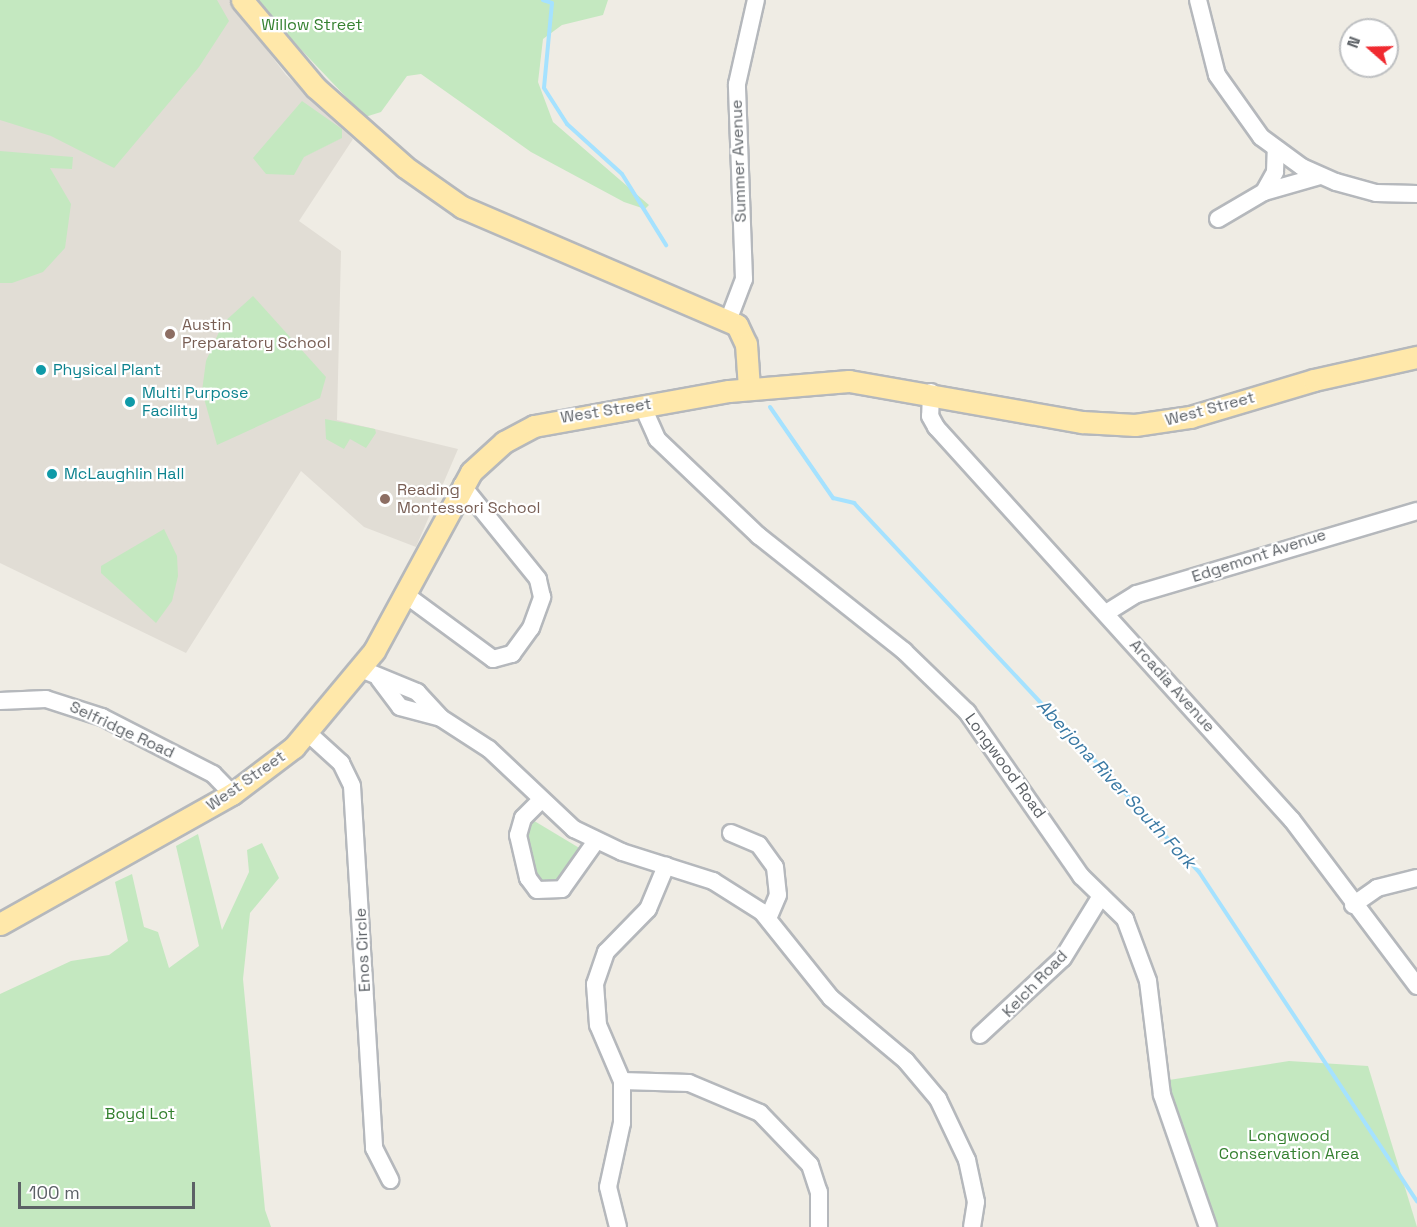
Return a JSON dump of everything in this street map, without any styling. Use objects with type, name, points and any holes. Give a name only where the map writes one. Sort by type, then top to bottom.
[{"type":"main road","points":[[242,0],[315,87],[405,167],[462,207],[523,238],[728,321],[744,336],[749,388]]},
{"type":"main road","name":"West Street","points":[[0,924],[232,794],[308,733],[370,674],[406,595],[462,485],[491,452],[534,426],[642,405],[749,388],[849,381],[931,392],[1082,422],[1135,425],[1190,417],[1314,380],[1417,357]]},
{"type":"street","name":"Summer Avenue","points":[[728,321],[744,279],[736,84],[756,0]]},
{"type":"street","points":[[1198,0],[1210,58],[1226,93],[1276,149],[1320,176],[1376,192],[1417,194]]},
{"type":"street","points":[[1264,192],[1275,172],[1276,149]]},
{"type":"street","points":[[1218,219],[1264,192],[1320,176]]},
{"type":"street","name":"Arcadia Avenue","points":[[931,392],[932,422],[1292,820],[1353,905],[1417,986]]},
{"type":"street","name":"Longwood Road","points":[[642,405],[657,439],[759,536],[904,651],[967,712],[1062,851],[1101,896],[1125,919],[1138,949],[1152,1000],[1162,1095],[1208,1227]]},
{"type":"street","points":[[406,595],[493,659],[512,654],[531,628],[542,597],[538,579],[462,485]]},
{"type":"street","name":"Edgemont Avenue","points":[[1106,614],[1137,594],[1417,511]]},
{"type":"street","points":[[370,674],[400,707],[441,718],[489,749],[540,801],[596,841],[722,885],[768,918],[824,990],[906,1060],[942,1104],[968,1160],[976,1202],[972,1227]]},
{"type":"street","name":"Selfridge Road","points":[[0,701],[46,699],[102,717],[205,769],[232,794]]},
{"type":"street","name":"Enos Circle","points":[[308,733],[341,763],[352,786],[374,1148],[390,1180]]},
{"type":"street","points":[[540,801],[523,818],[518,835],[528,878],[537,890],[562,889],[596,841]]},
{"type":"street","points":[[731,833],[759,845],[775,867],[778,895],[768,918]]},
{"type":"street","points":[[618,1227],[608,1187],[622,1123],[622,1081],[598,1025],[595,984],[606,952],[648,909],[666,866]]},
{"type":"street","points":[[1353,905],[1377,888],[1417,878]]},
{"type":"street","name":"Kelch Road","points":[[980,1035],[1063,958],[1101,896]]},
{"type":"street","points":[[622,1081],[689,1083],[760,1113],[810,1166],[819,1192],[819,1227]]},
{"type":"shaded area","name":"Austin Preparatory School","points":[[0,0],[229,0],[286,75],[353,139],[299,221],[341,251],[337,420],[458,449],[416,547],[364,527],[301,471],[186,653],[0,563]]},
{"type":"green space","points":[[0,0],[217,0],[229,21],[199,67],[114,168],[51,136],[0,120]]},
{"type":"green space","name":"Willow Street","points":[[254,0],[608,0],[603,15],[562,25],[543,39],[538,82],[553,122],[649,205],[645,209],[624,202],[531,152],[421,74],[407,76],[381,112],[365,117]]},
{"type":"green space","points":[[302,101],[342,129],[342,138],[304,157],[294,175],[266,174],[253,158]]},
{"type":"green space","points":[[0,151],[73,157],[72,169],[50,168],[71,204],[65,248],[43,272],[12,283],[0,283]]},
{"type":"green space","points":[[253,296],[326,377],[320,398],[217,445],[202,391],[206,361],[223,323]]},
{"type":"green space","points":[[325,419],[375,429],[376,433],[366,448],[350,439],[344,449],[326,439]]},
{"type":"green space","points":[[164,529],[177,556],[178,576],[172,601],[156,623],[101,573],[101,566]]},
{"type":"green space","points":[[531,819],[581,849],[552,889],[538,889],[520,844]]},
{"type":"green space","name":"Boyd Lot","points":[[198,834],[222,930],[249,872],[247,850],[262,843],[279,878],[250,913],[243,979],[265,1210],[271,1227],[0,1227],[0,994],[71,961],[109,955],[128,941],[115,882],[132,874],[144,927],[158,932],[169,968],[199,946],[176,846]]},
{"type":"green space","name":"Longwood Conservation Area","points":[[1289,1061],[1368,1066],[1417,1227],[1204,1227],[1150,1083]]},
{"type":"waterway","name":"Aberjona River South Fork","points":[[543,0],[552,3],[544,88],[567,124],[622,174],[666,245]]},
{"type":"waterway","name":"Aberjona River South Fork","points":[[770,407],[833,498],[854,503],[1199,872],[1417,1201]]},
{"type":"place","name":"Austin Preparatory School","points":[[170,334]]},
{"type":"place","name":"Physical Plant","points":[[41,370]]},
{"type":"place","name":"Multi Purpose Facility","points":[[130,402]]},
{"type":"place","name":"McLaughlin Hall","points":[[52,474]]},
{"type":"place","name":"Reading Montessori School","points":[[385,499]]}]
